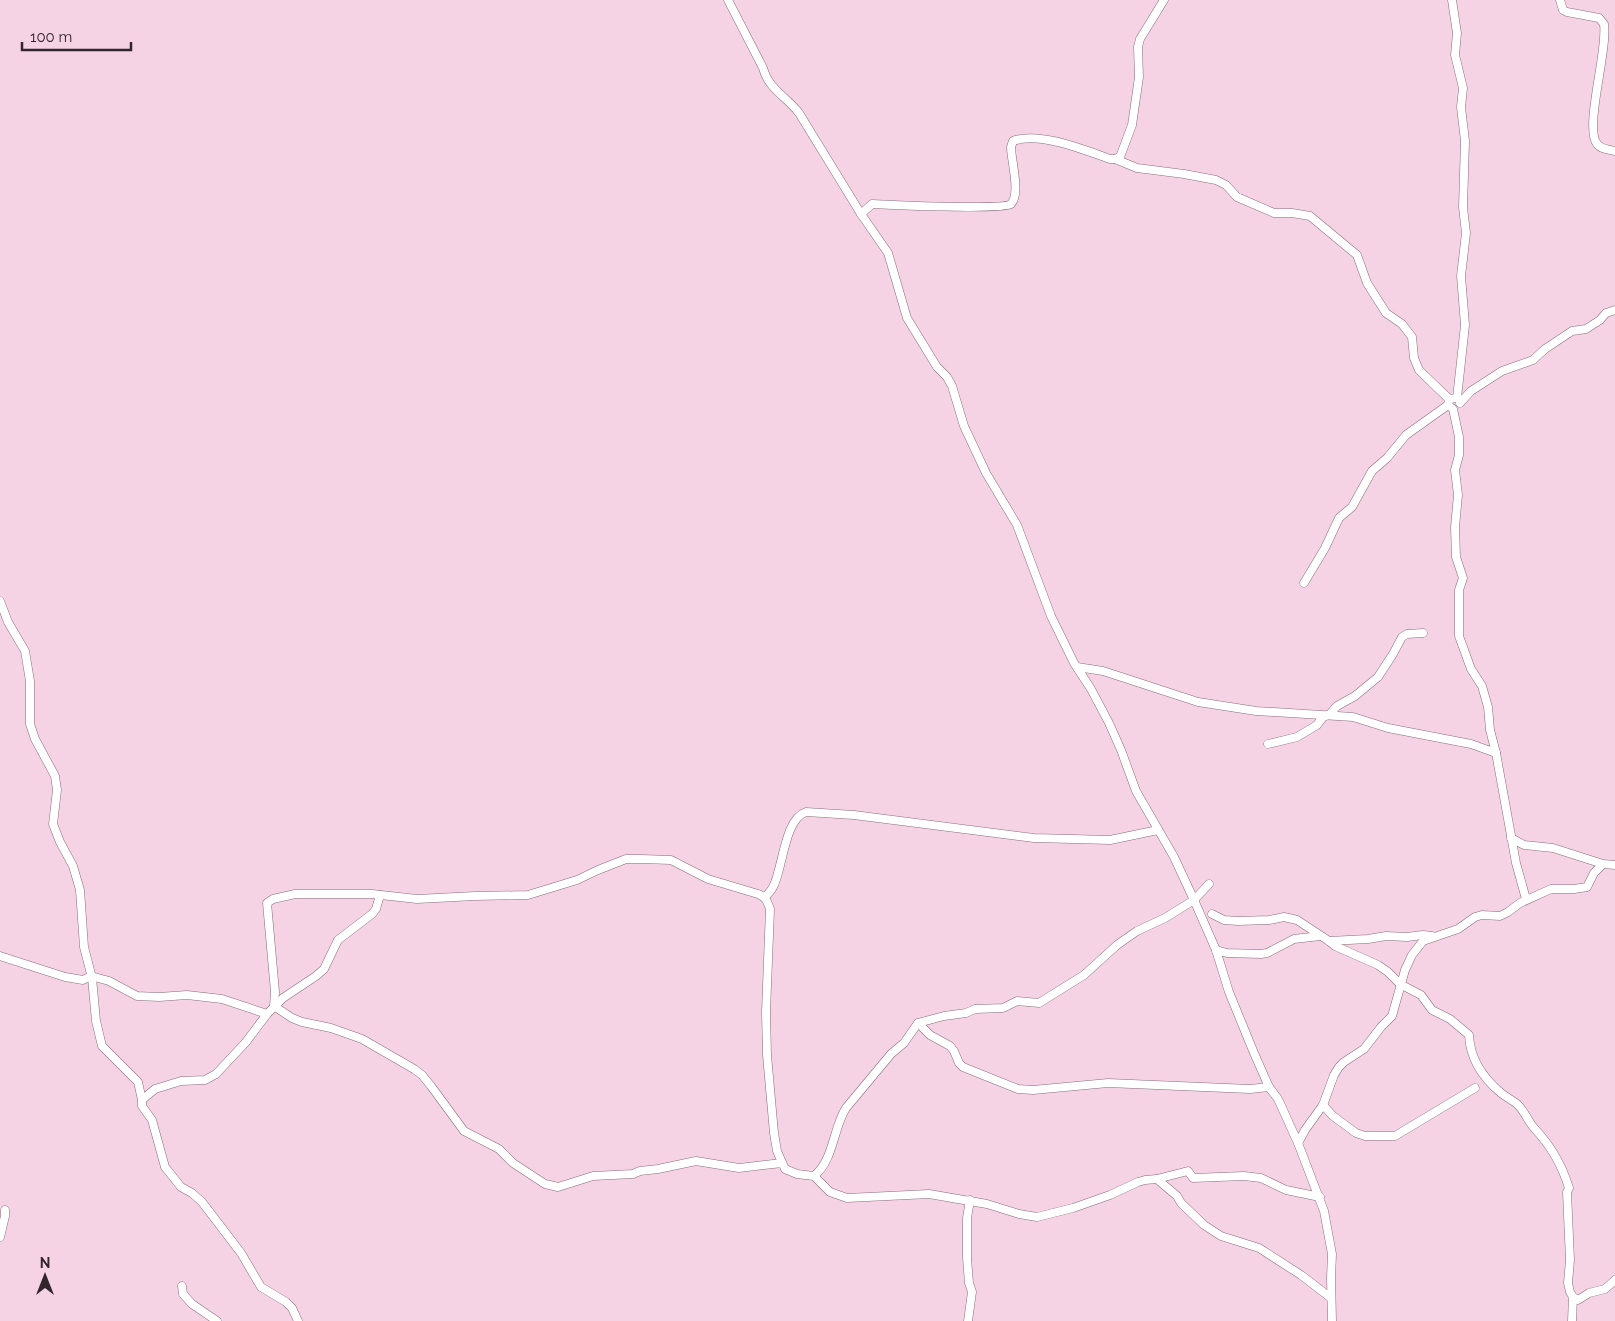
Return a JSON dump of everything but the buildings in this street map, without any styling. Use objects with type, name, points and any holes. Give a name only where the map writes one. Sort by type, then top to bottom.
[{"type":"street","points":[[728,0],[766,79],[799,112],[861,214],[888,253],[907,318],[937,367],[947,377],[952,386],[964,426],[986,473],[1017,525],[1051,616],[1112,729],[1122,750],[1132,784],[1174,857],[1194,900],[1216,950],[1229,992],[1269,1087],[1278,1099],[1320,1197],[1330,1235],[1332,1254],[1332,1321]]},
{"type":"street","points":[[1115,159],[1122,154],[1132,125],[1140,77],[1138,47],[1140,39],[1164,0]]},
{"type":"street","points":[[1452,0],[1457,33],[1455,55],[1463,88],[1461,107],[1465,141],[1463,207],[1466,233],[1461,276],[1465,325],[1454,403],[1459,437],[1459,455],[1455,470],[1458,495],[1455,527],[1456,557],[1462,578],[1459,590],[1459,636],[1470,669],[1482,686],[1488,707],[1490,730],[1511,838],[1519,878],[1526,899]]},
{"type":"street","points":[[1560,0],[1563,10],[1599,18],[1604,24],[1603,54],[1595,102],[1594,134],[1596,143],[1615,151]]},
{"type":"street","points":[[861,214],[872,204],[984,207],[1008,205],[1011,203],[1016,192],[1011,147],[1013,141],[1018,139],[1049,140],[1068,144],[1137,168],[1216,180],[1226,185],[1236,197],[1274,213],[1310,216],[1357,255],[1367,283],[1386,313],[1402,324],[1412,337],[1414,358],[1419,370],[1454,403]]},
{"type":"street","points":[[1304,583],[1325,548],[1339,518],[1352,507],[1372,470],[1387,458],[1406,435],[1502,371],[1533,360],[1545,349],[1572,331],[1586,328],[1600,320],[1606,313],[1615,310]]},
{"type":"street","points":[[0,601],[8,622],[25,651],[30,681],[30,724],[35,739],[55,776],[57,790],[52,824],[77,877],[83,913],[84,948],[91,976],[96,1020],[102,1046],[138,1082],[142,1106],[152,1120],[165,1167],[181,1187],[192,1193],[202,1202],[241,1253],[261,1287],[286,1302],[292,1308],[298,1321]]},
{"type":"street","points":[[1268,744],[1297,737],[1317,725],[1323,717],[1330,714],[1337,706],[1355,696],[1378,677],[1389,662],[1402,636],[1423,633]]},
{"type":"street","points":[[1077,667],[1103,671],[1198,702],[1256,711],[1330,714],[1353,717],[1388,728],[1471,744],[1496,753]]},
{"type":"street","points":[[765,897],[773,887],[786,843],[796,819],[800,814],[806,812],[854,815],[1034,838],[1110,840],[1158,830]]},
{"type":"street","points":[[1511,838],[1524,845],[1553,848],[1603,864],[1615,865]]},
{"type":"street","points":[[274,1006],[275,992],[267,906],[273,898],[295,894],[352,893],[417,898],[528,895],[577,880],[626,860],[671,860],[708,879],[765,897],[770,909],[766,1012],[768,1055],[777,1151],[784,1169],[789,1172],[814,1176],[830,1192],[847,1198],[929,1194],[970,1200],[1018,1214],[1036,1217],[1074,1208],[1110,1195],[1138,1182],[1188,1171],[1193,1178],[1244,1176],[1261,1178],[1286,1190],[1320,1197]]},
{"type":"street","points":[[1298,1143],[1323,1105],[1334,1075],[1339,1067],[1344,1062],[1360,1054],[1392,1016],[1400,984],[1412,955],[1422,941],[1458,929],[1475,917],[1482,915],[1500,916],[1526,899],[1551,889],[1587,887],[1594,874],[1603,864]]},
{"type":"street","points":[[814,1176],[824,1165],[840,1117],[846,1108],[891,1054],[904,1043],[918,1023],[944,1016],[966,1013],[975,1009],[1002,1008],[1013,1002],[1039,1002],[1084,975],[1117,945],[1137,931],[1165,918],[1194,900],[1209,884]]},
{"type":"street","points":[[142,1100],[155,1089],[181,1081],[194,1082],[205,1080],[216,1074],[246,1042],[274,1006],[324,969],[338,940],[372,914],[376,909],[380,895]]},
{"type":"street","points":[[1212,914],[1224,920],[1238,921],[1269,920],[1284,917],[1297,920],[1335,946],[1378,965],[1400,984],[1421,995],[1432,1010],[1450,1019],[1469,1035],[1473,1057],[1483,1074],[1500,1092],[1518,1104],[1534,1129],[1540,1133],[1552,1149],[1561,1166],[1569,1188],[1567,1192],[1570,1260],[1568,1283],[1570,1292],[1578,1300],[1589,1292],[1605,1289],[1615,1280]]},
{"type":"street","points":[[1330,941],[1386,936],[1407,938],[1423,935],[1434,936]]},
{"type":"street","points":[[1216,950],[1261,954],[1294,939],[1320,936]]},
{"type":"street","points":[[0,956],[74,980],[84,980],[91,976],[109,981],[137,996],[187,995],[222,999],[267,1014]]},
{"type":"street","points":[[274,1006],[302,1022],[330,1028],[362,1039],[414,1069],[431,1086],[464,1130],[499,1149],[513,1163],[546,1184],[562,1187],[593,1176],[633,1174],[640,1171],[696,1161],[739,1168],[782,1163]]},
{"type":"street","points":[[918,1023],[930,1035],[950,1046],[958,1063],[963,1067],[1018,1089],[1051,1089],[1082,1084],[1108,1083],[1250,1089],[1269,1087]]},
{"type":"street","points":[[1323,1105],[1333,1116],[1356,1133],[1365,1136],[1395,1136],[1474,1088]]},
{"type":"street","points":[[1158,1179],[1204,1225],[1221,1236],[1259,1248],[1301,1275],[1331,1298]]},
{"type":"street","points":[[968,1321],[972,1292],[969,1283],[968,1258],[970,1200]]},
{"type":"street","points":[[0,1237],[5,1210]]},
{"type":"street","points":[[182,1286],[183,1294],[192,1304],[218,1321]]},
{"type":"street","points":[[1572,1321],[1573,1297]]}]
